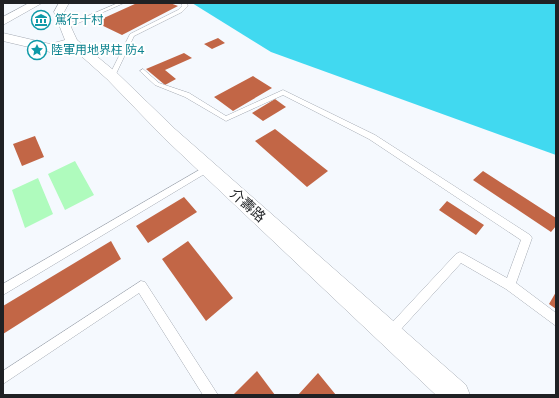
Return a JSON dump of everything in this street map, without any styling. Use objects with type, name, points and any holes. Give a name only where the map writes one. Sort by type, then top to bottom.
[{"type":"street","points":[[3,22],[36,4],[65,21],[50,48],[3,37]]},
{"type":"street","name":"介壽路","points":[[65,21],[112,76],[169,133],[456,395]]},
{"type":"lane","points":[[65,21],[122,3]]},
{"type":"lane","points":[[112,76],[132,36],[180,11],[185,6],[184,3]]},
{"type":"lane","points":[[143,71],[158,84],[187,95],[226,120],[283,92],[372,137],[527,238],[510,285]]},
{"type":"lane","points":[[3,290],[208,168]]},
{"type":"lane","points":[[389,334],[460,257],[510,285],[556,320]]},
{"type":"lane","points":[[3,378],[141,286],[211,395]]},
{"type":"green space","points":[[75,161],[94,195],[65,210],[48,174]]},
{"type":"green space","points":[[38,178],[53,214],[25,228],[12,190]]},
{"type":"water","points":[[192,3],[556,3],[556,155],[271,52]]},
{"type":"building","points":[[137,3],[170,3],[178,6],[122,35],[95,22]]},
{"type":"building","points":[[218,38],[225,43],[212,49],[204,44]]},
{"type":"building","points":[[184,53],[192,58],[165,70],[176,79],[165,85],[146,69]]},
{"type":"building","points":[[253,76],[272,88],[233,111],[214,97]]},
{"type":"building","points":[[275,99],[286,107],[263,121],[252,113]]},
{"type":"building","points":[[275,129],[328,171],[307,187],[255,141]]},
{"type":"building","points":[[35,136],[44,157],[22,166],[13,144]]},
{"type":"building","points":[[483,171],[556,218],[556,226],[551,232],[473,180]]},
{"type":"building","points":[[184,197],[197,212],[148,243],[136,226]]},
{"type":"building","points":[[447,201],[484,225],[476,235],[439,210]]},
{"type":"building","points":[[111,241],[121,259],[3,334],[3,306]]},
{"type":"building","points":[[188,241],[233,298],[206,321],[162,259]]},
{"type":"building","points":[[556,292],[556,309],[549,304]]},
{"type":"building","points":[[257,371],[275,395],[233,395]]},
{"type":"building","points":[[318,373],[336,395],[298,395]]},
{"type":"place","name":"篤行十村","points":[[41,20]]},
{"type":"place","name":"陸軍用地界柱 防4","points":[[37,50]]}]
